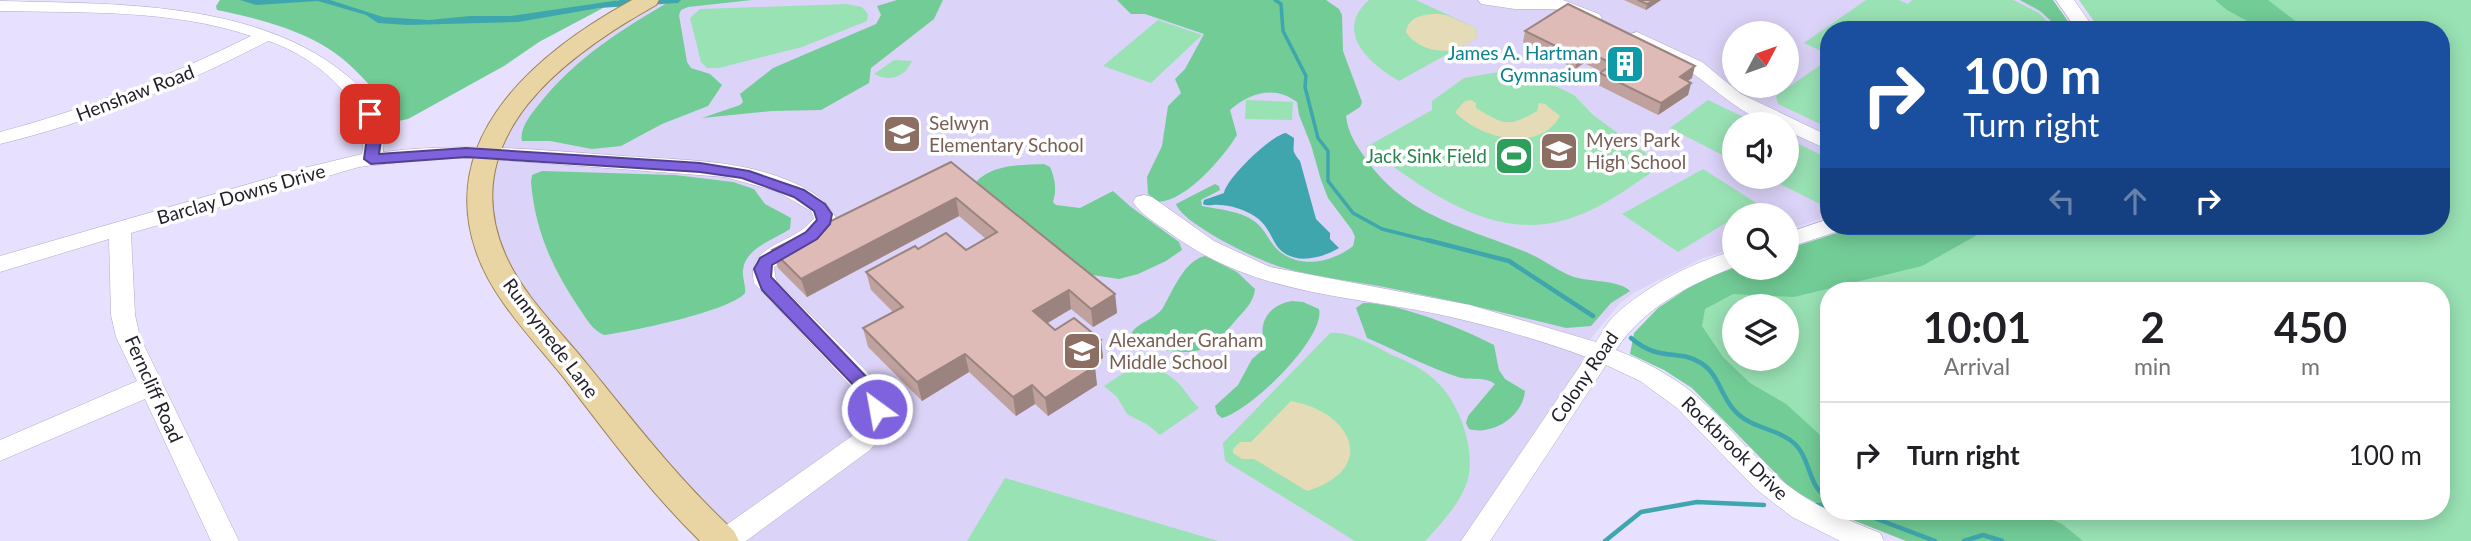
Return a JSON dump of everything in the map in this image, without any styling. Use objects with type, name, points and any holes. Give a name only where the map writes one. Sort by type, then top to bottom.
[{"type":"main road","name":"Runnymede Lane","points":[[648,0],[592,34],[547,69],[514,104],[486,153],[479,183],[480,212],[490,251],[520,301],[659,475],[723,541]]},
{"type":"street","points":[[1488,0],[1504,4],[1563,6],[1694,66],[1734,98],[1820,140]]},
{"type":"street","points":[[2064,0],[2079,21]]},
{"type":"street","points":[[0,6],[162,12],[217,20],[266,35],[310,55],[348,85],[374,124],[371,159]]},
{"type":"street","name":"Henshaw Road","points":[[0,138],[83,114],[150,90],[266,35]]},
{"type":"street","name":"Barclay Downs Drive","points":[[0,264],[300,176],[371,159],[424,153],[486,153]]},
{"type":"street","points":[[486,153],[700,167],[767,180],[799,194],[823,211],[824,221],[815,233],[774,255],[762,266],[765,283],[871,392],[877,401],[877,418],[872,432],[861,443],[723,541]]},
{"type":"street","name":"Rockbrook Drive","points":[[1144,202],[1217,252],[1264,274],[1493,318],[1601,353],[1645,373],[1683,397],[1780,494],[1820,519]]},
{"type":"street","name":"Ferncliff Road","points":[[120,228],[125,326],[150,386],[225,541]]},
{"type":"street","points":[[1799,237],[1820,230]]},
{"type":"street","name":"Colony Road","points":[[1475,541],[1621,323],[1648,300],[1684,279],[1722,264]]},
{"type":"street","points":[[0,451],[150,386]]},
{"type":"street","name":"Rockbrook Drive","points":[[1823,520],[1870,541]]},
{"type":"shaded area","points":[[220,0],[618,0],[539,42],[504,66],[408,119],[398,121],[366,81],[326,47],[292,30],[217,10],[216,6]]},
{"type":"shaded area","points":[[240,0],[330,0],[383,17],[429,20],[511,16],[620,0],[681,0],[678,3],[599,8],[518,22],[408,25],[378,23],[366,15],[318,1],[256,5]]},
{"type":"shaded area","points":[[661,0],[2049,0],[2064,21],[1820,21],[1820,219],[1799,226],[1799,203],[1722,203],[1722,252],[1701,259],[1635,292],[1620,303],[1587,343],[1588,357],[1462,541],[740,541],[671,471],[540,309],[508,264],[495,232],[489,180],[500,143],[542,84],[599,37]]},
{"type":"shaded area","points":[[672,0],[752,0],[681,10],[679,15],[687,62],[691,68],[710,74],[722,85],[708,106],[662,124],[621,146],[592,149],[550,141],[522,141],[522,131],[530,116],[569,72],[618,33]]},
{"type":"shaded area","points":[[897,0],[943,0],[934,19],[871,68],[869,83],[821,110],[772,111],[702,118],[740,105],[743,102],[740,94],[773,68],[876,24],[881,15],[877,6]]},
{"type":"shaded area","points":[[1117,0],[1326,0],[1339,9],[1342,15],[1343,51],[1362,102],[1360,107],[1346,116],[1349,128],[1359,149],[1382,178],[1399,194],[1438,218],[1526,252],[1574,277],[1612,283],[1630,291],[1611,303],[1591,326],[1566,328],[1430,296],[1296,271],[1274,265],[1224,242],[1192,222],[1176,204],[1215,184],[1220,190],[1201,200],[1202,206],[1248,217],[1282,254],[1302,261],[1313,262],[1334,257],[1353,246],[1355,237],[1328,198],[1297,102],[1280,94],[1262,93],[1246,99],[1230,110],[1237,135],[1223,155],[1192,186],[1169,200],[1158,202],[1148,194],[1147,177],[1162,146],[1168,106],[1181,93],[1175,79],[1185,69],[1204,34],[1145,14],[1131,14]]},
{"type":"shaded area","points":[[1369,0],[1416,0],[1476,28],[1478,37],[1399,81],[1367,56],[1355,35],[1354,24],[1359,12]]},
{"type":"shaded area","points":[[1866,0],[1899,0],[1908,4],[1912,0],[2013,0],[2039,13],[2047,21],[1836,21]]},
{"type":"shaded area","points":[[2020,0],[2053,0],[2068,21],[2051,21]]},
{"type":"shaded area","points":[[2079,0],[2471,0],[2471,541],[2010,541],[1912,520],[2450,520],[2450,282],[1820,282],[1820,485],[1662,311],[1752,280],[1799,280],[1799,262],[1856,235],[2450,235],[2450,21],[2094,21]]},
{"type":"shaded area","points":[[2215,0],[2268,0],[2295,21],[2247,21]]},
{"type":"shaded area","points":[[847,4],[862,7],[868,14],[867,21],[802,47],[719,68],[707,68],[701,62],[690,18],[700,9]]},
{"type":"shaded area","points":[[1158,20],[1202,35],[1151,83],[1103,66]]},
{"type":"shaded area","points":[[1820,32],[1820,51],[1804,43]]},
{"type":"shaded area","points":[[894,60],[912,61],[901,75],[896,77],[886,78],[874,74]]},
{"type":"shaded area","points":[[1820,65],[1820,124],[1778,104],[1776,98],[1799,98],[1799,80]]},
{"type":"shaded area","name":"Jack Sink Field","points":[[1498,72],[1534,76],[1574,95],[1593,115],[1662,165],[1620,194],[1574,217],[1545,224],[1517,224],[1489,219],[1437,196],[1366,147],[1432,110],[1432,101],[1464,78]]},
{"type":"shaded area","points":[[1246,100],[1293,102],[1292,120],[1245,119]]},
{"type":"shaded area","points":[[1708,100],[1733,112],[1722,112],[1722,155],[1670,128]]},
{"type":"shaded area","points":[[1286,133],[1294,138],[1294,152],[1300,161],[1316,219],[1330,233],[1330,239],[1339,248],[1315,258],[1297,258],[1281,251],[1263,223],[1251,214],[1232,207],[1203,204],[1204,200],[1224,193],[1232,178],[1250,158],[1270,141]]},
{"type":"shaded area","points":[[1799,144],[1820,154],[1820,204],[1790,189],[1799,189]]},
{"type":"shaded area","points":[[1044,164],[1050,167],[1053,175],[1053,202],[1056,205],[1080,208],[1113,191],[1179,242],[1182,250],[1138,274],[1119,279],[1086,274],[978,189],[976,182],[991,172],[1008,167]]},
{"type":"shaded area","points":[[1703,169],[1722,181],[1722,189],[1734,189],[1756,203],[1722,203],[1722,225],[1678,252],[1622,214]]},
{"type":"shaded area","points":[[542,171],[675,175],[733,182],[754,189],[765,204],[791,218],[790,229],[749,256],[743,270],[745,293],[736,300],[679,320],[604,335],[593,327],[579,308],[546,248],[536,216],[531,182],[532,175]]},
{"type":"shaded area","points":[[1831,235],[1977,235],[1922,266],[1856,282],[1820,282],[1820,291],[1799,296],[1722,294],[1722,300],[1705,309],[1702,326],[1722,356],[1722,371],[1738,371],[1750,383],[1786,404],[1820,435],[1820,505],[1791,489],[1692,388],[1664,370],[1630,354],[1634,333],[1658,308],[1700,280],[1722,272],[1722,280],[1799,280],[1799,245]]},
{"type":"shaded area","points":[[1205,256],[1237,272],[1255,289],[1248,306],[1226,331],[1203,349],[1184,352],[1156,348],[1129,339],[1135,329],[1160,311],[1191,263]]},
{"type":"shaded area","points":[[1292,301],[1303,302],[1319,309],[1318,322],[1311,337],[1299,355],[1266,389],[1250,403],[1222,418],[1217,414],[1215,406],[1238,385],[1252,359],[1266,347],[1262,331],[1266,317],[1276,307]]},
{"type":"shaded area","points":[[1363,303],[1411,312],[1448,324],[1494,345],[1499,370],[1505,379],[1525,391],[1519,408],[1513,416],[1497,427],[1488,430],[1469,429],[1466,423],[1468,416],[1495,384],[1487,380],[1446,373],[1367,338],[1356,308]]},
{"type":"shaded area","points":[[1330,333],[1361,339],[1420,369],[1445,391],[1459,415],[1470,459],[1466,485],[1453,508],[1425,541],[1355,541],[1225,461],[1223,443]]},
{"type":"shaded area","points":[[1143,360],[1180,385],[1199,408],[1160,435],[1127,414],[1117,397],[1104,386]]},
{"type":"shaded area","points":[[1005,478],[1218,541],[967,541]]},
{"type":"shaded area","points":[[1853,520],[2053,520],[2083,541],[1906,541]]},
{"type":"sand","points":[[1438,14],[1476,28],[1478,37],[1462,47],[1445,51],[1420,45],[1406,32],[1414,19]]},
{"type":"sand","points":[[1465,101],[1476,103],[1476,108],[1500,121],[1519,120],[1537,111],[1539,103],[1545,104],[1560,116],[1550,128],[1538,135],[1509,138],[1479,129],[1455,112]]},
{"type":"sand","points":[[1291,401],[1313,407],[1330,417],[1343,429],[1349,443],[1350,456],[1343,470],[1329,482],[1307,491],[1254,459],[1242,459],[1233,453],[1233,449],[1240,442],[1251,442]]},
{"type":"building","points":[[1638,0],[1654,0],[1647,4]]},
{"type":"building","name":"James A. Hartman Gymnasium","points":[[1568,4],[1695,66],[1680,77],[1691,83],[1661,103],[1600,73],[1613,64],[1586,51],[1578,57],[1525,31]]},
{"type":"building","name":"Alexander Graham Middle School","points":[[951,162],[1115,294],[1091,309],[1069,290],[1033,311],[1055,330],[1074,318],[1101,340],[1080,353],[1095,366],[1045,398],[1032,385],[1013,397],[965,354],[917,382],[863,328],[903,307],[866,272],[915,246],[918,249],[946,233],[966,250],[997,232],[956,198],[801,279],[772,250]]},
{"type":"waterway","points":[[1275,0],[1281,4],[1283,31],[1306,76],[1305,87],[1318,138],[1328,151],[1328,181],[1353,213],[1382,229],[1434,242]]},
{"type":"waterway","points":[[1427,240],[1509,261],[1593,316]]},
{"type":"waterway","points":[[1631,338],[1651,350],[1684,356],[1701,363],[1712,373],[1735,411],[1749,422],[1782,435],[1796,445],[1820,491]]},
{"type":"waterway","points":[[1605,541],[1641,512],[1697,502],[1764,505]]},
{"type":"waterway","points":[[1880,520],[1935,541]]},
{"type":"waterway","points":[[1964,541],[1983,535],[2002,541]]},
{"type":"place","name":"James A. Hartman Gymnasium","points":[[1625,64]]},
{"type":"place","name":"Selwyn Elementary School","points":[[902,134]]},
{"type":"place","name":"Myers Park High School","points":[[1559,151]]},
{"type":"place","name":"Jack Sink Field","points":[[1514,156]]},
{"type":"place","name":"Alexander Graham Middle School","points":[[1082,351]]},
{"type":"route","points":[[370,114],[375,130],[371,159],[466,152],[700,167],[767,180],[799,194],[820,207],[825,214],[824,221],[811,235],[765,262],[762,269],[765,283],[871,392],[877,401],[877,409]]}]
